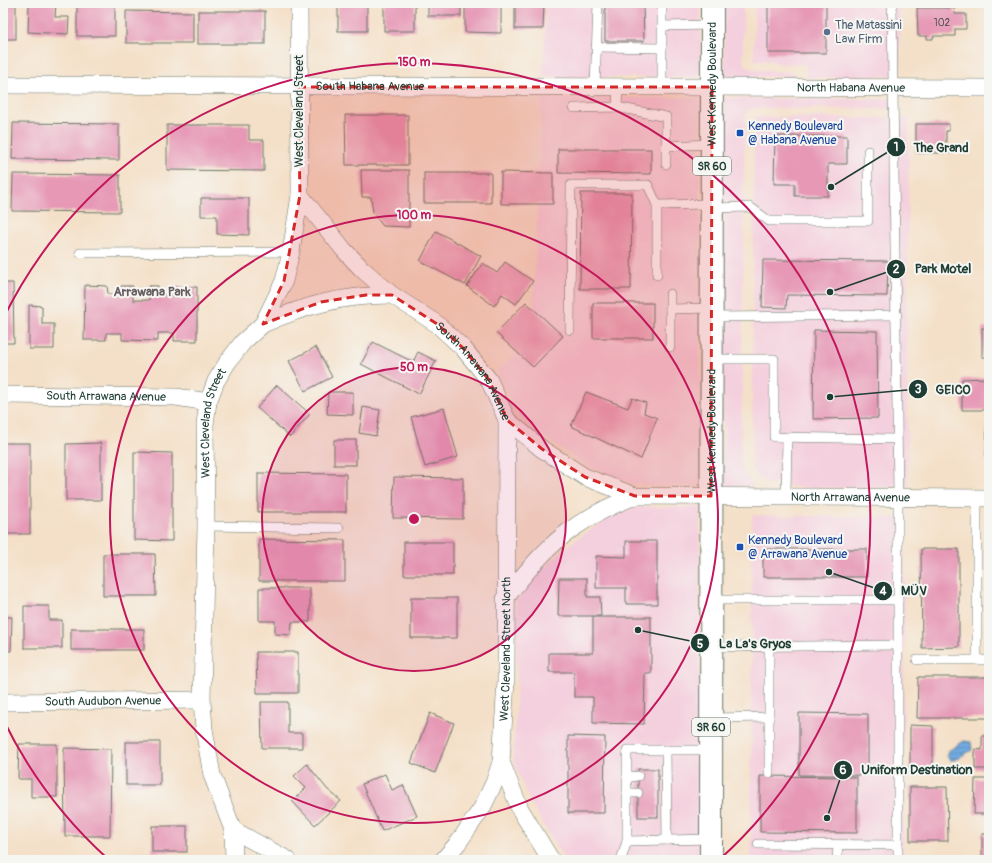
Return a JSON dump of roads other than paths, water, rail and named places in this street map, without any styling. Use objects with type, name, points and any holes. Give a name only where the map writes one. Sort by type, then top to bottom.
[{"type":"main road","name":"West Kennedy Boulevard","points":[[711,849],[712,3]]},
{"type":"street","name":"West Cleveland Street","points":[[234,860],[233,830],[212,775],[204,729],[202,700],[206,526],[205,424],[208,402],[227,363],[244,342],[263,324],[284,281],[291,252],[300,195],[298,87],[299,3]]},
{"type":"street","name":"South Habana Avenue","points":[[3,85],[712,87]]},
{"type":"street","name":"North Habana Avenue","points":[[712,87],[989,88]]},
{"type":"street","name":"South Arrawana Avenue","points":[[300,195],[344,250],[392,295],[437,324],[463,348],[489,380],[507,420],[542,449],[585,477],[634,496],[711,496]]},
{"type":"street","points":[[263,324],[321,302],[360,296],[392,295]]},
{"type":"street","name":"South Arrawana Avenue","points":[[3,396],[176,397],[208,402]]},
{"type":"street","name":"West Cleveland Street North","points":[[443,860],[458,843],[482,808],[494,783],[501,762],[506,681],[505,599],[507,420]]},
{"type":"street","name":"South Arrawana Avenue","points":[[505,599],[536,560],[563,535],[606,507],[634,496]]},
{"type":"street","name":"North Arrawana Avenue","points":[[711,496],[983,498]]},
{"type":"street","name":"South Audubon Avenue","points":[[3,702],[202,700]]},
{"type":"street","points":[[501,762],[520,809],[551,860]]},
{"type":"street","points":[[233,830],[288,860]]},
{"type":"lane","points":[[595,87],[598,3]]},
{"type":"lane","points":[[662,3],[662,87]]},
{"type":"lane","points":[[892,3],[897,315],[896,439],[898,497],[898,860]]},
{"type":"lane","points":[[662,26],[712,24]]},
{"type":"lane","points":[[596,47],[662,48]]},
{"type":"lane","points":[[617,107],[618,87]]},
{"type":"lane","points":[[574,108],[617,107],[666,117],[666,164]]},
{"type":"lane","points":[[666,146],[712,144]]},
{"type":"lane","points":[[657,205],[750,207],[770,221],[868,221],[868,151]]},
{"type":"lane","points":[[570,330],[571,185],[648,185],[657,205],[657,275]]},
{"type":"lane","points":[[80,253],[291,252]]},
{"type":"lane","points":[[670,294],[670,347]]},
{"type":"lane","points":[[670,309],[712,312],[897,315]]},
{"type":"lane","points":[[712,359],[774,359],[774,437],[896,439]]},
{"type":"lane","points":[[786,497],[787,437]]},
{"type":"lane","points":[[977,660],[983,498]]},
{"type":"lane","points":[[206,526],[339,528]]},
{"type":"lane","points":[[711,600],[898,600]]},
{"type":"lane","points":[[711,646],[898,645]]},
{"type":"lane","points":[[769,646],[769,773]]},
{"type":"lane","points":[[917,660],[989,660]]},
{"type":"lane","points":[[711,718],[769,717]]},
{"type":"lane","points":[[620,860],[627,841],[627,750],[711,750]]},
{"type":"lane","points":[[666,750],[662,776],[662,809],[667,840]]},
{"type":"lane","points":[[627,777],[638,776]]},
{"type":"lane","points":[[627,793],[638,793]]},
{"type":"lane","points":[[627,810],[638,810]]},
{"type":"lane","points":[[627,841],[667,840],[711,849]]},
{"type":"lane","points":[[758,844],[898,845]]},
{"type":"lane","points":[[838,845],[838,860]]},
{"type":"water","points":[[964,741],[971,742],[972,750],[954,760],[950,760],[947,755],[948,751]]},
{"type":"place","name":"The Matassini Law Firm","points":[[827,32]]},
{"type":"place","name":"Kennedy Boulevard @ Habana Avenue","points":[[740,133]]},
{"type":"place","name":"The Grand","points":[[831,187]]},
{"type":"place","name":"Park Motel","points":[[830,292]]},
{"type":"place","name":"GEICO","points":[[830,397]]},
{"type":"place","name":"Kennedy Boulevard @ Arrawana Avenue","points":[[740,547]]},
{"type":"place","name":"MÜV","points":[[829,572]]},
{"type":"place","name":"La La's Gryos","points":[[638,630]]},
{"type":"place","name":"Uniform Destination","points":[[827,818]]},
{"type":"district","name":"Arrawana Park","points":[[152,291]]}]
